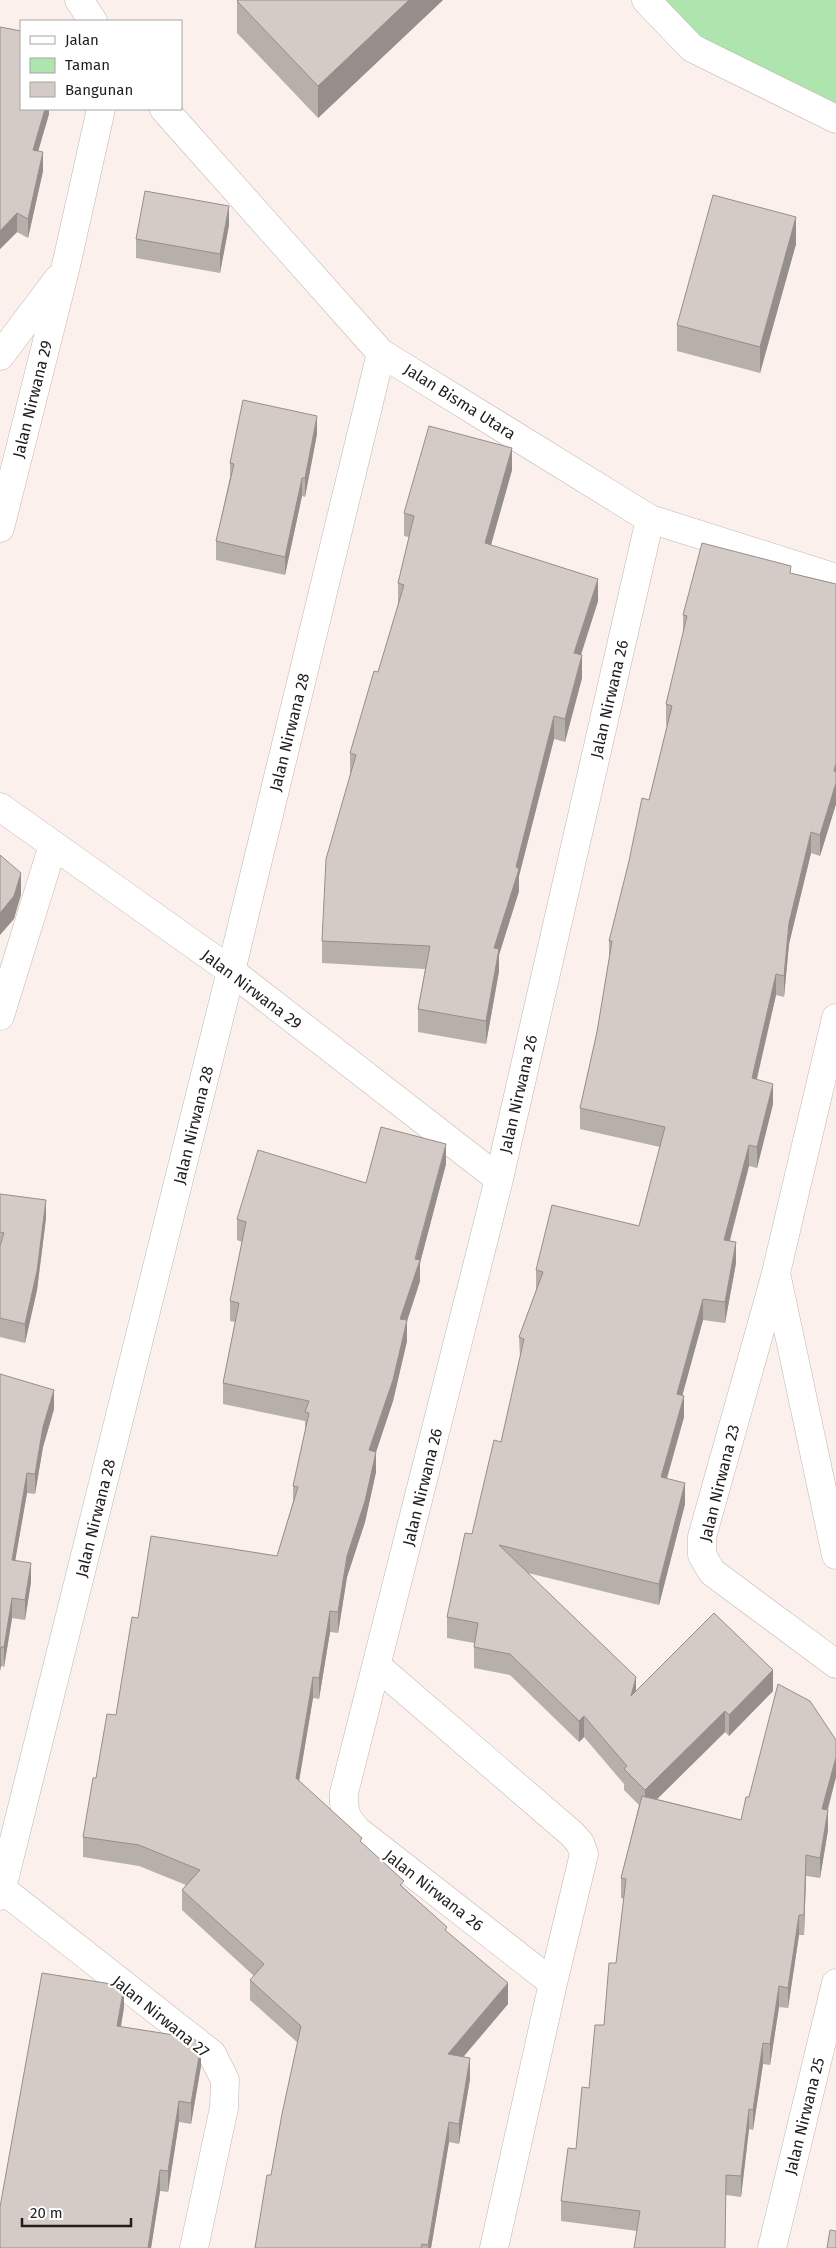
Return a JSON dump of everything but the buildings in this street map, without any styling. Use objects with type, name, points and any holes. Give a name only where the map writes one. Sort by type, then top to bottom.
[{"type":"street","points":[[79,0],[92,20]]},
{"type":"street","points":[[646,0],[692,48],[836,119]]},
{"type":"street","name":"Jalan Nirwana 29","points":[[0,528],[64,270],[101,110]]},
{"type":"street","name":"Jalan Bisma Utara","points":[[165,110],[381,353],[650,519],[836,578]]},
{"type":"street","name":"Jalan Nirwana 29","points":[[0,356],[64,270]]},
{"type":"street","name":"Jalan Nirwana 28","points":[[1,1893],[231,971],[381,353]]},
{"type":"street","name":"Jalan Nirwana 26","points":[[553,1983],[349,1821],[343,1808],[344,1793],[499,1179],[650,519]]},
{"type":"street","name":"Jalan Nirwana 29","points":[[0,807],[231,971],[499,1179]]},
{"type":"street","points":[[0,1016],[53,845]]},
{"type":"street","name":"Jalan Nirwana 23","points":[[836,1018],[776,1273],[702,1537],[702,1555],[712,1572],[836,1664]]},
{"type":"street","name":"Jalan Nirwana 23","points":[[776,1273],[836,1555]]},
{"type":"street","points":[[377,1666],[572,1834],[580,1844],[584,1854],[494,2248]]},
{"type":"street","name":"Jalan Nirwana 27","points":[[1,1893],[212,2054],[225,2080],[224,2108],[194,2248]]},
{"type":"street","name":"Jalan Nirwana 25","points":[[772,2248],[836,1983]]},
{"type":"green space","points":[[646,0],[836,0],[836,119],[692,48]]}]
